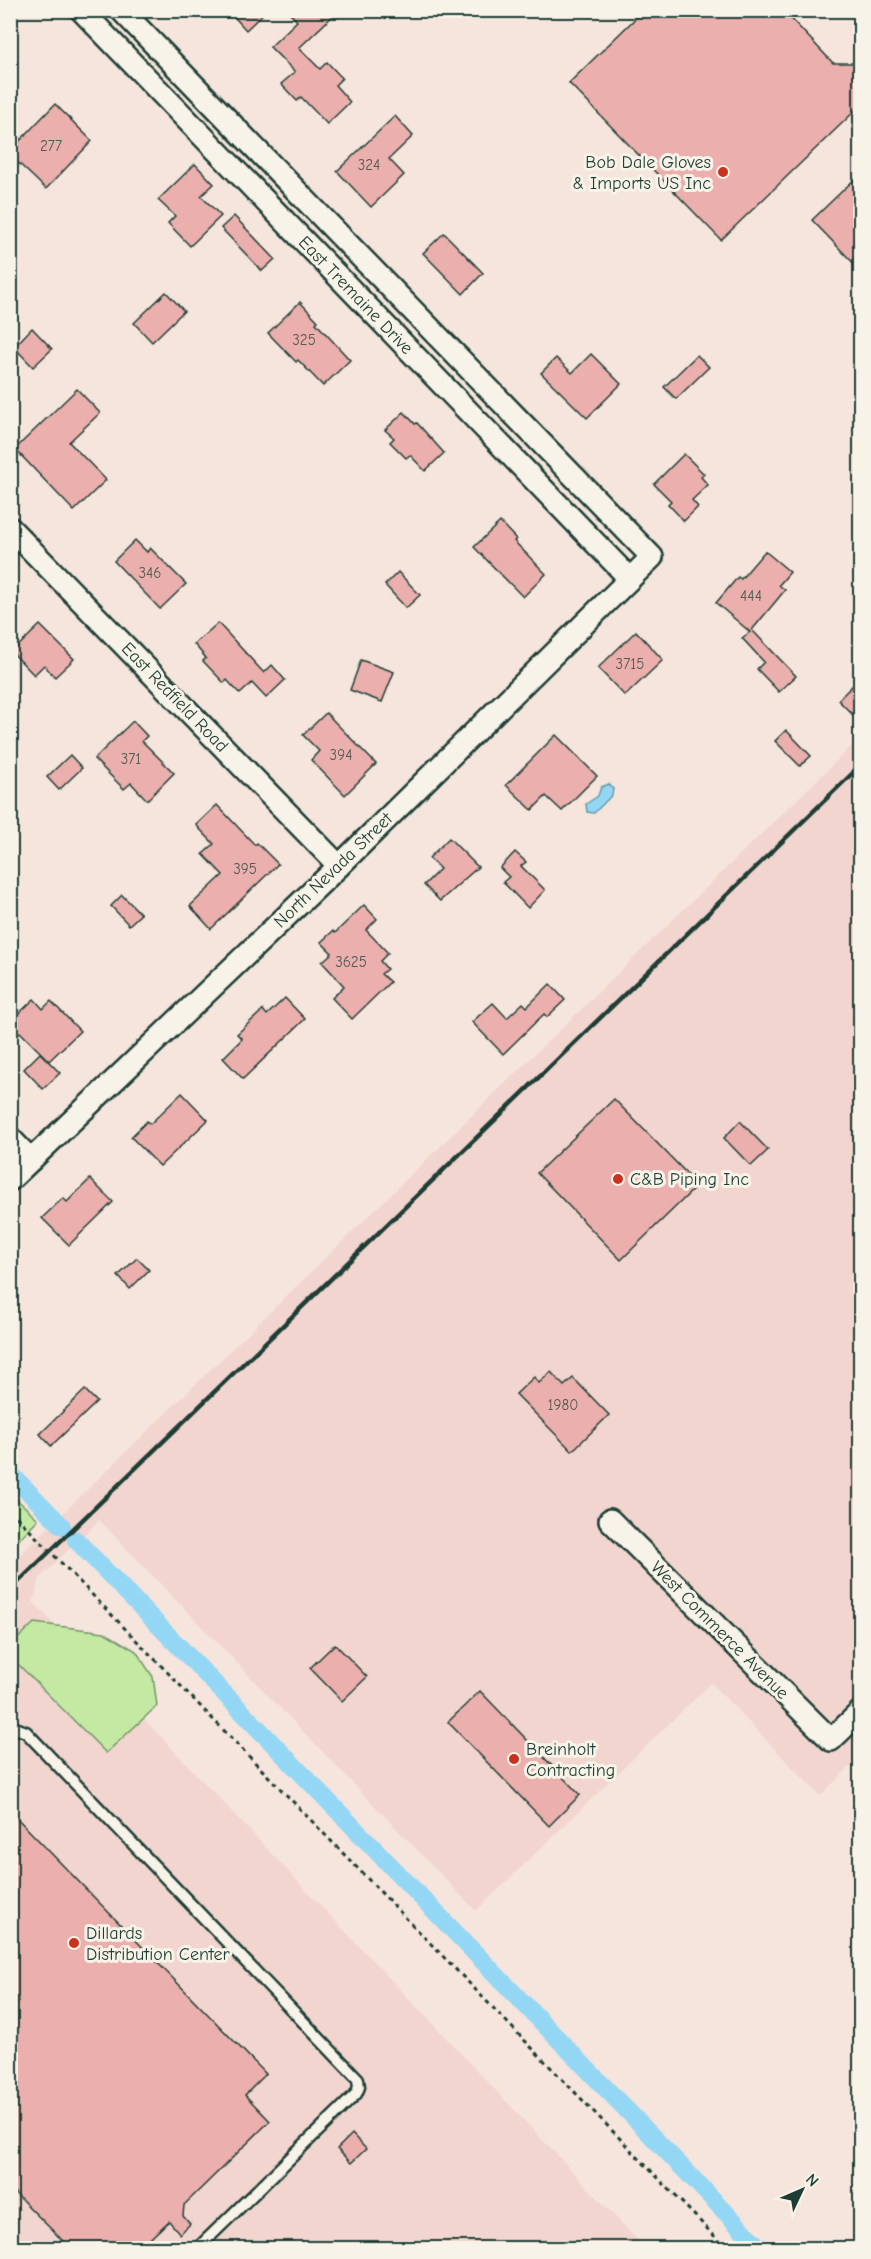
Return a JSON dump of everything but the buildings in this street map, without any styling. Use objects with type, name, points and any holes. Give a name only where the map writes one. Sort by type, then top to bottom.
[{"type":"street","name":"East Tremaine Drive","points":[[81,10],[630,579]]},
{"type":"street","points":[[96,26],[112,10]]},
{"type":"street","name":"East Tremaine Drive","points":[[121,10],[652,557]]},
{"type":"street","points":[[321,259],[343,238]]},
{"type":"street","name":"East Redfield Road","points":[[10,528],[339,866]]},
{"type":"street","name":"North Nevada Street","points":[[10,1180],[339,866],[652,557]]},
{"type":"street","points":[[10,1138],[31,1160]]},
{"type":"street","name":"West Commerce Avenue","points":[[609,1520],[831,1740],[861,1712]]},
{"type":"lane","points":[[10,1726],[26,1732],[357,2079],[359,2087],[356,2094],[198,2248]]},
{"type":"path","points":[[10,1510],[726,2248]]},
{"type":"shaded area","points":[[860,738],[860,1757],[820,1796],[711,1683],[476,1911],[99,1520],[40,1578],[33,1602],[645,2248],[11,2248],[11,1564]]},
{"type":"green space","points":[[10,1493],[38,1519],[11,1548],[10,1548]]},
{"type":"green space","points":[[34,1623],[104,1632],[136,1651],[153,1677],[157,1706],[106,1753],[11,1657],[11,1645]]},
{"type":"water","points":[[609,784],[613,789],[612,795],[594,813],[587,812],[586,804],[598,796],[601,787]]},
{"type":"waterway","points":[[10,1473],[62,1526]]},
{"type":"waterway","points":[[76,1540],[760,2248]]},
{"type":"railway","points":[[10,1590],[860,766]]},
{"type":"place","name":"Bob Dale Gloves & Imports US Inc","points":[[723,172]]},
{"type":"place","name":"C&B Piping Inc","points":[[618,1179]]},
{"type":"place","name":"Breinholt Contracting","points":[[514,1759]]},
{"type":"place","name":"Dillards Distribution Center","points":[[74,1943]]}]
